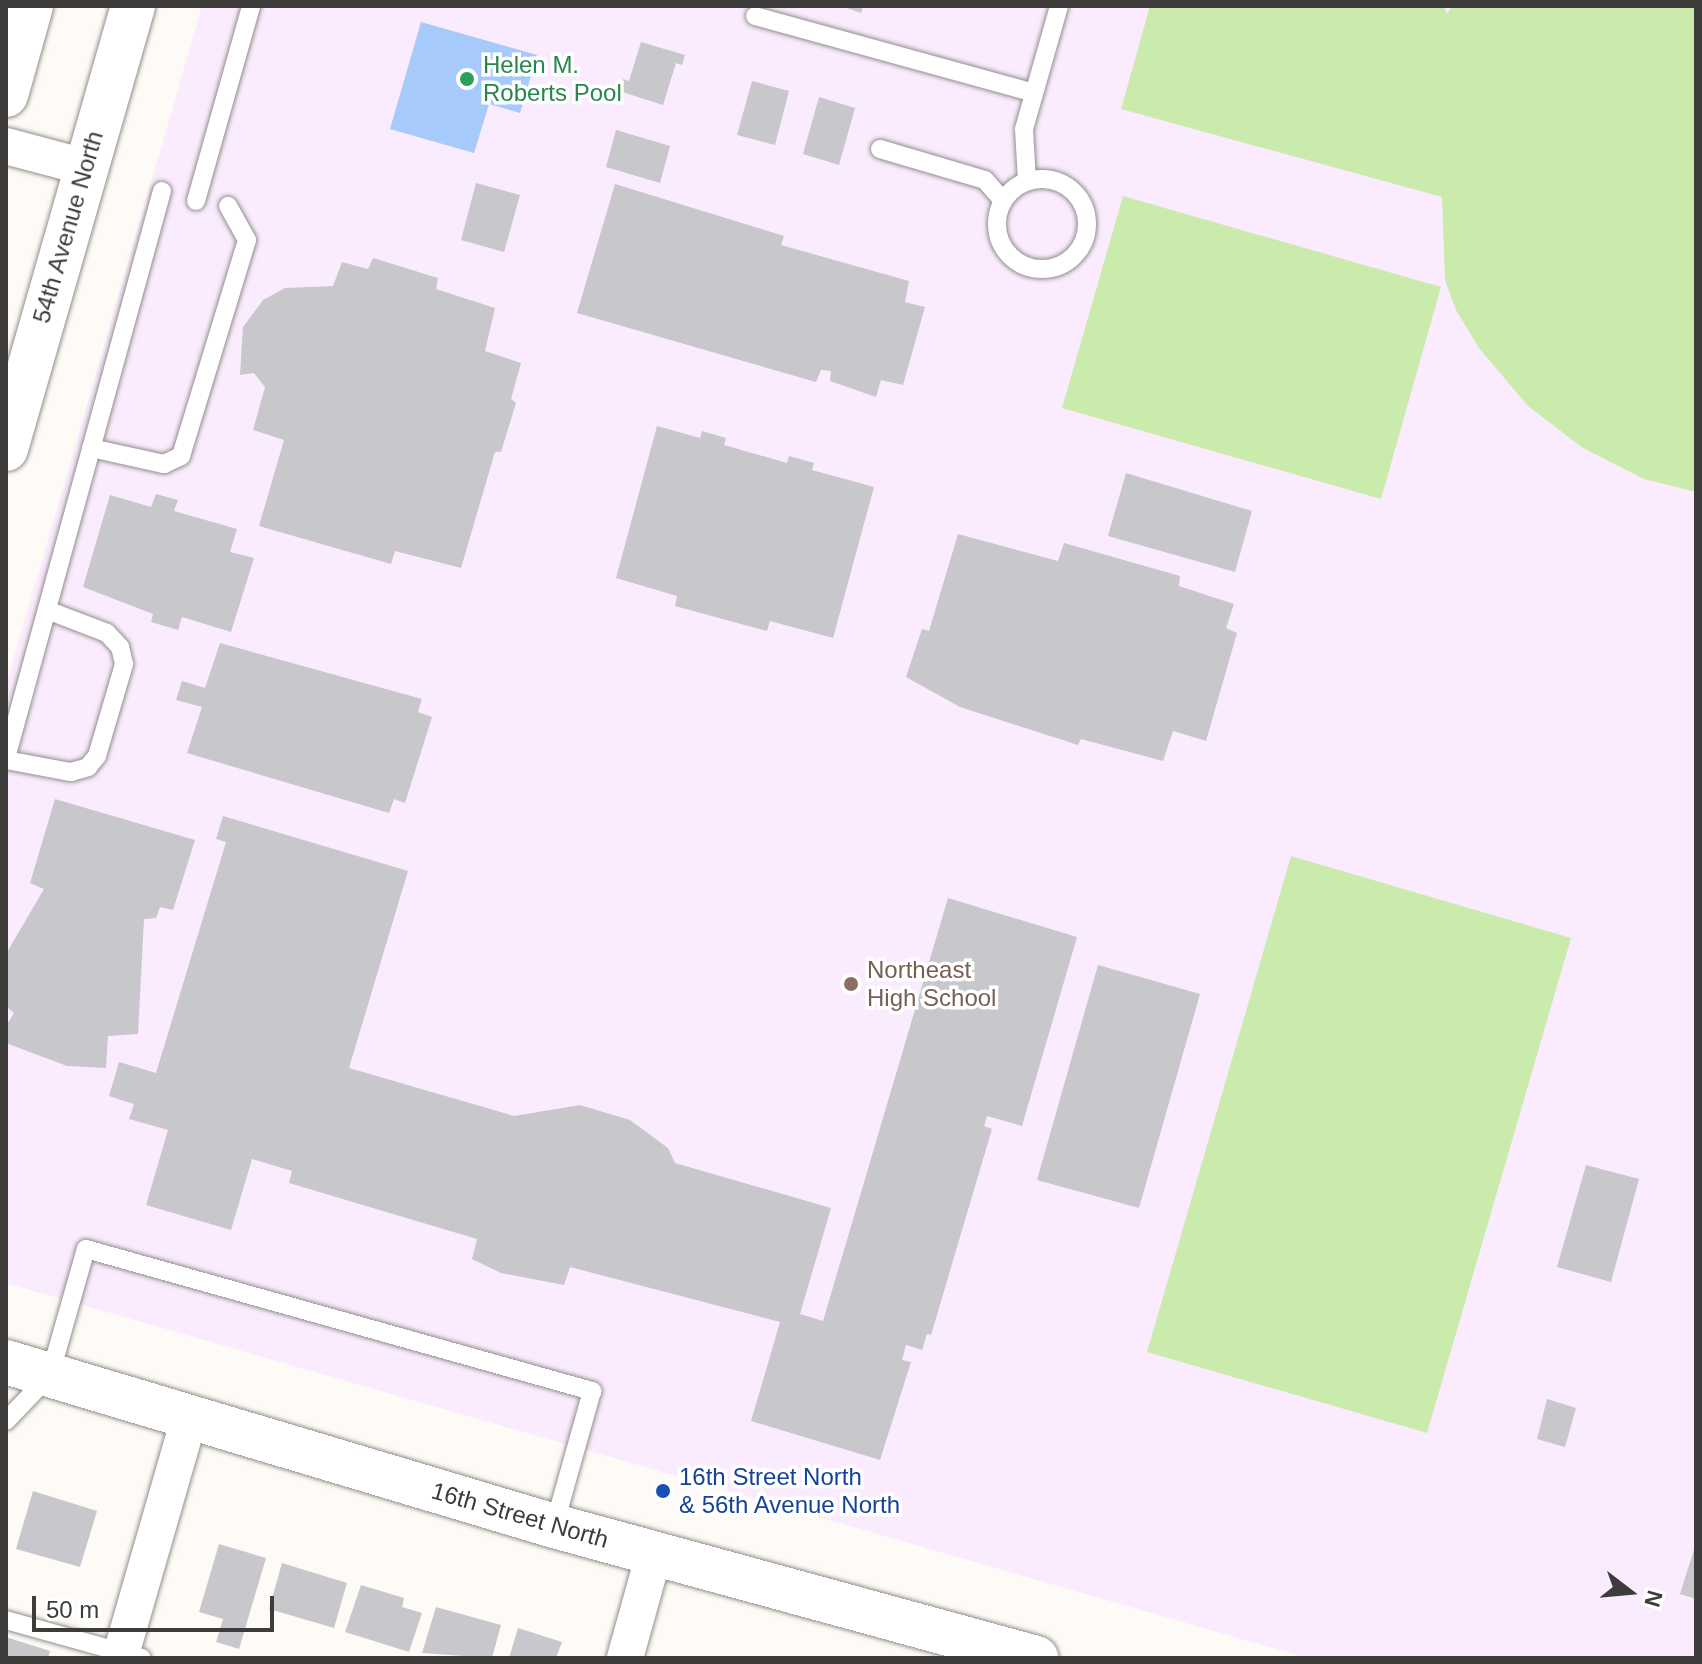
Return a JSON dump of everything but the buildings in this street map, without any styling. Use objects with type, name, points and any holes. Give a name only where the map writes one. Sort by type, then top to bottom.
[{"type":"street","name":"54th Avenue North","points":[[6,449],[133,6]]},
{"type":"street","points":[[6,95],[20,27]]},
{"type":"street","points":[[6,146],[85,167]]},
{"type":"street","name":"16th Street North","points":[[6,1362],[554,1526],[1036,1658]]},
{"type":"street","points":[[128,1656],[190,1416]]},
{"type":"street","points":[[625,1658],[654,1554]]},
{"type":"lane","points":[[196,201],[251,6]]},
{"type":"lane","points":[[1027,181],[1024,129],[1059,6]]},
{"type":"lane","points":[[755,16],[1034,93]]},
{"type":"lane","points":[[880,149],[985,180],[1003,201]]},
{"type":"lane","points":[[1027,181],[1058,181],[1081,201],[1087,228],[1076,254],[1066,263],[1039,270],[1013,259],[997,232],[1003,201],[1027,181]]},
{"type":"lane","points":[[47,610],[107,633],[120,647],[124,664],[97,756],[88,767],[71,772],[6,759],[162,191]]},
{"type":"lane","points":[[91,448],[164,464],[181,456],[247,240],[228,206]]},
{"type":"lane","points":[[6,1421],[50,1375],[86,1249],[592,1391],[554,1526]]},
{"type":"lane","points":[[6,1620],[128,1656]]},
{"type":"shaded area","name":"Northeast High School","points":[[202,6],[1696,6],[1696,1658],[1308,1658],[6,1283],[6,685]]},
{"type":"green space","points":[[1150,6],[1444,6],[1447,14],[1452,6],[1696,6],[1696,492],[1644,479],[1583,448],[1528,406],[1479,348],[1456,310],[1445,280],[1442,197],[1121,109]]},
{"type":"green space","points":[[1123,196],[1441,287],[1381,499],[1062,408]]},
{"type":"green space","points":[[1291,856],[1571,938],[1427,1433],[1147,1352]]},
{"type":"water","name":"Helen M. Roberts Pool","points":[[421,22],[537,55],[520,113],[489,104],[474,153],[390,129]]},
{"type":"place","name":"Helen M. Roberts Pool","points":[[467,79]]},
{"type":"place","name":"Northeast High School","points":[[851,984]]},
{"type":"place","name":"16th Street North & 56th Avenue North","points":[[663,1491]]}]
